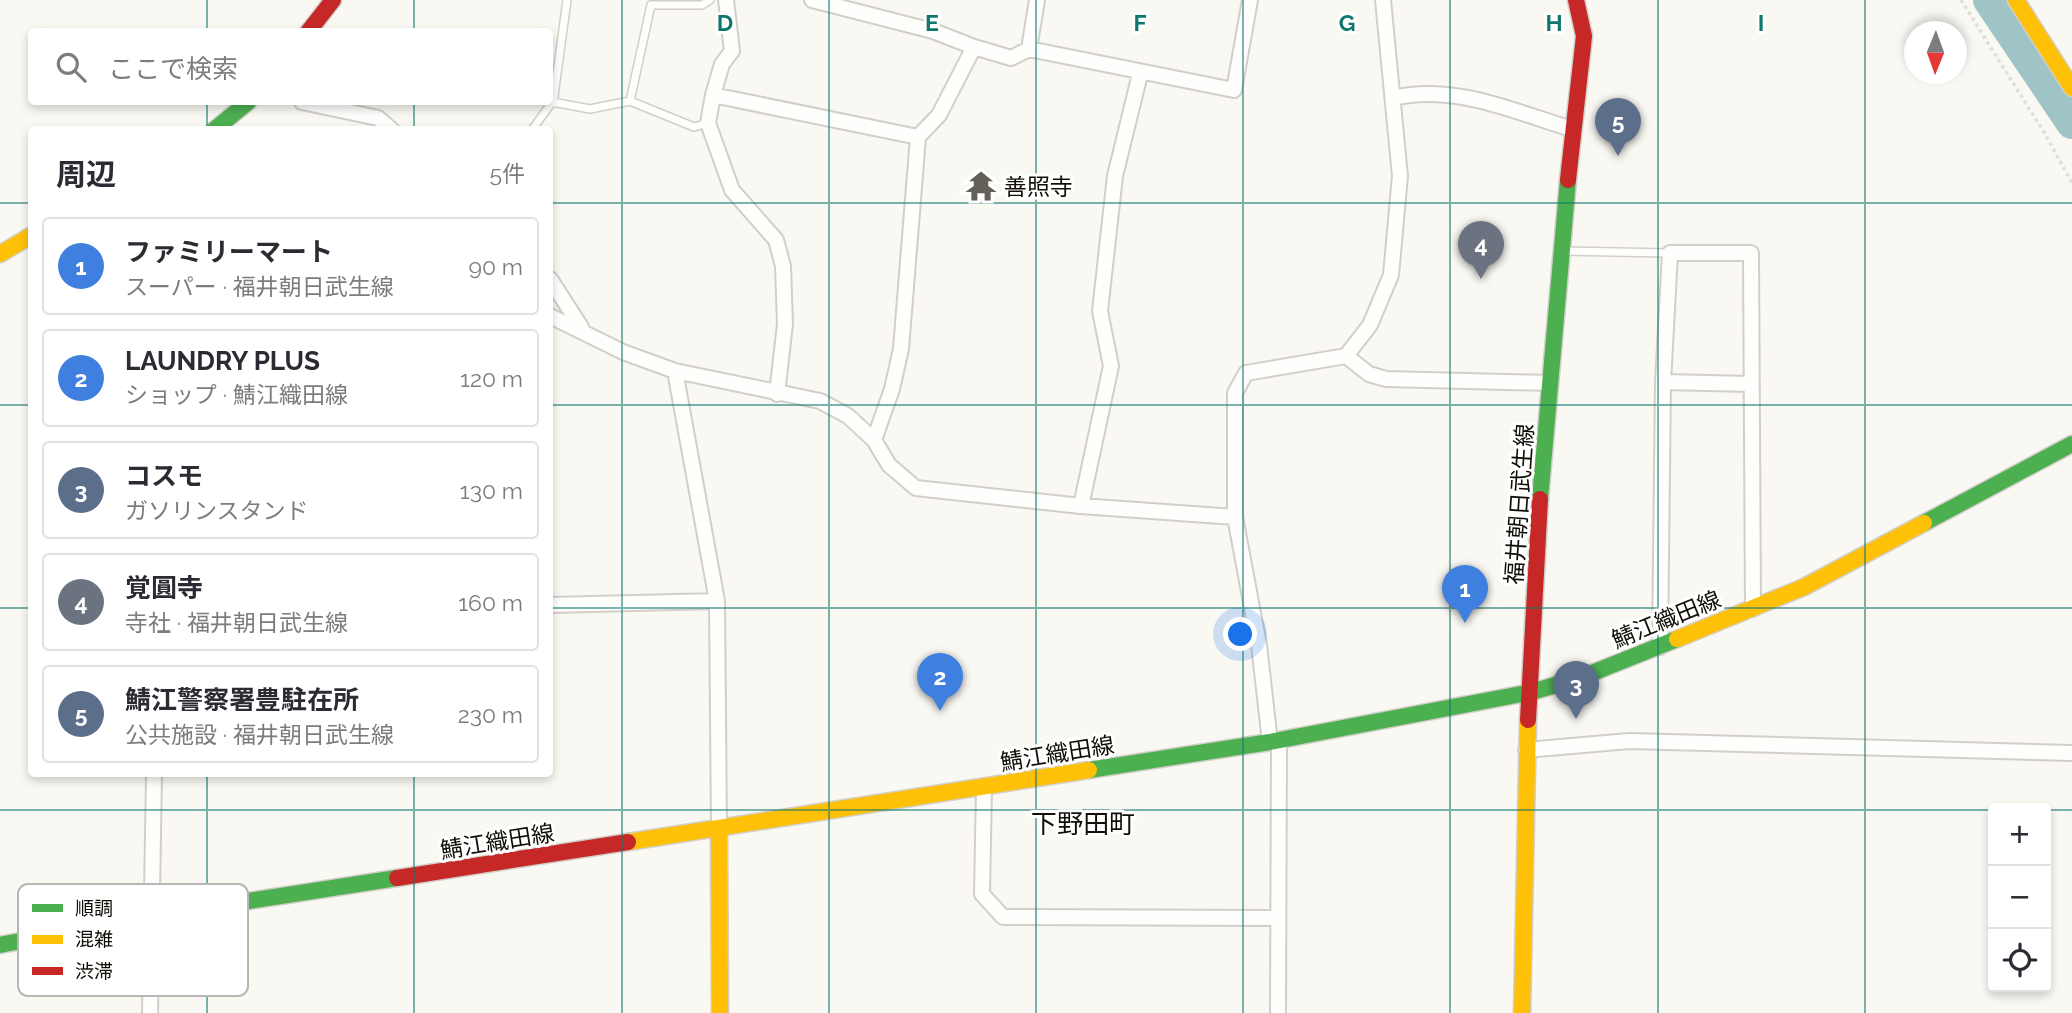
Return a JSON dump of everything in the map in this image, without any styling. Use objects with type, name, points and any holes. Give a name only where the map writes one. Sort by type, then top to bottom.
[{"type":"main road","points":[[311,28],[333,0]]},
{"type":"main road","name":"福井朝日武生線","points":[[1522,1013],[1527,750],[1532,692],[1538,519],[1573,129],[1584,36],[1576,0]]},
{"type":"main road","points":[[2016,0],[2072,88]]},
{"type":"main road","points":[[219,126],[244,105]]},
{"type":"main road","points":[[0,254],[28,237]]},
{"type":"main road","name":"鯖江織田線","points":[[248,901],[1270,742],[1532,692],[1581,677],[1660,647],[1804,587],[2072,444]]},
{"type":"main road","points":[[719,830],[720,1013]]},
{"type":"main road","name":"鯖江織田線","points":[[0,944],[18,941]]},
{"type":"street","points":[[726,0],[732,51],[722,64],[708,123],[732,190],[776,240],[783,266],[785,324],[777,394]]},
{"type":"street","points":[[812,0],[933,31],[1011,58],[1029,49],[1140,74],[1234,90],[1250,0]]},
{"type":"street","points":[[1029,49],[1037,0]]},
{"type":"street","points":[[1278,1013],[1279,744],[1270,742],[1259,645],[1235,517],[1235,393],[1246,373],[1346,356],[1370,325],[1391,275],[1400,176],[1384,39],[1383,0]]},
{"type":"street","points":[[874,440],[892,388],[901,349],[918,137],[939,115],[974,47]]},
{"type":"street","points":[[1081,506],[1111,366],[1100,311],[1115,176],[1140,74]]},
{"type":"street","points":[[1393,98],[1418,92],[1451,93],[1573,129]]},
{"type":"street","points":[[713,95],[918,137]]},
{"type":"street","points":[[316,105],[378,118],[387,126]]},
{"type":"street","points":[[1660,647],[1663,382],[1670,253],[1751,253],[1752,608]]},
{"type":"street","points":[[553,284],[584,331]]},
{"type":"street","points":[[553,317],[623,352],[675,371],[820,401],[848,416],[874,440],[889,465],[916,488],[1081,506],[1235,517]]},
{"type":"street","points":[[1346,356],[1369,374],[1386,379],[1550,383]]},
{"type":"street","points":[[675,371],[716,601],[719,830]]},
{"type":"street","points":[[1663,382],[1751,384]]},
{"type":"street","points":[[553,605],[716,601]]},
{"type":"street","points":[[1527,750],[1629,741],[2072,753]]},
{"type":"street","points":[[152,884],[154,777]]},
{"type":"street","points":[[984,788],[982,894],[1003,917],[1278,918]]},
{"type":"lane","points":[[567,0],[553,103],[590,109],[630,100],[694,127],[708,123]]},
{"type":"lane","points":[[630,100],[651,5],[702,5],[710,0]]},
{"type":"lane","points":[[534,126],[551,105]]},
{"type":"lane","points":[[1562,251],[1670,253]]},
{"type":"path","points":[[1961,0],[2072,183]]},
{"type":"waterway","points":[[1989,0],[2072,123]]},
{"type":"traffic: fast","points":[[219,126],[244,105]]},
{"type":"traffic: fast","points":[[1540,499],[1568,180]]},
{"type":"traffic: fast","points":[[1924,523],[2072,444]]},
{"type":"traffic: fast","points":[[1089,770],[1270,742],[1532,692],[1582,677],[1677,639]]},
{"type":"traffic: fast","points":[[248,901],[397,878]]},
{"type":"traffic: fast","points":[[0,945],[18,942]]},
{"type":"traffic: slow","points":[[2016,0],[2072,88]]},
{"type":"traffic: slow","points":[[0,254],[28,237]]},
{"type":"traffic: slow","points":[[1677,639],[1804,587],[1924,523]]},
{"type":"traffic: slow","points":[[1522,1013],[1528,720]]},
{"type":"traffic: slow","points":[[628,842],[1089,770]]},
{"type":"traffic: slow","points":[[719,830],[720,1013]]},
{"type":"traffic: jam","points":[[311,28],[333,0]]},
{"type":"traffic: jam","points":[[1568,180],[1584,36],[1576,0]]},
{"type":"traffic: jam","points":[[1528,720],[1540,499]]},
{"type":"traffic: jam","points":[[397,878],[628,842]]},
{"type":"place","name":"鯖江警察署豊駐在所","points":[[1618,156]]},
{"type":"place","name":"善照寺","points":[[981,186]]},
{"type":"place","name":"覚圓寺","points":[[1481,279]]},
{"type":"place","name":"ファミリーマート","points":[[1465,623]]},
{"type":"place","name":"LAUNDRY PLUS","points":[[940,711]]},
{"type":"place","name":"コスモ","points":[[1576,719]]},
{"type":"district","name":"下野田町","points":[[1083,824]]}]
